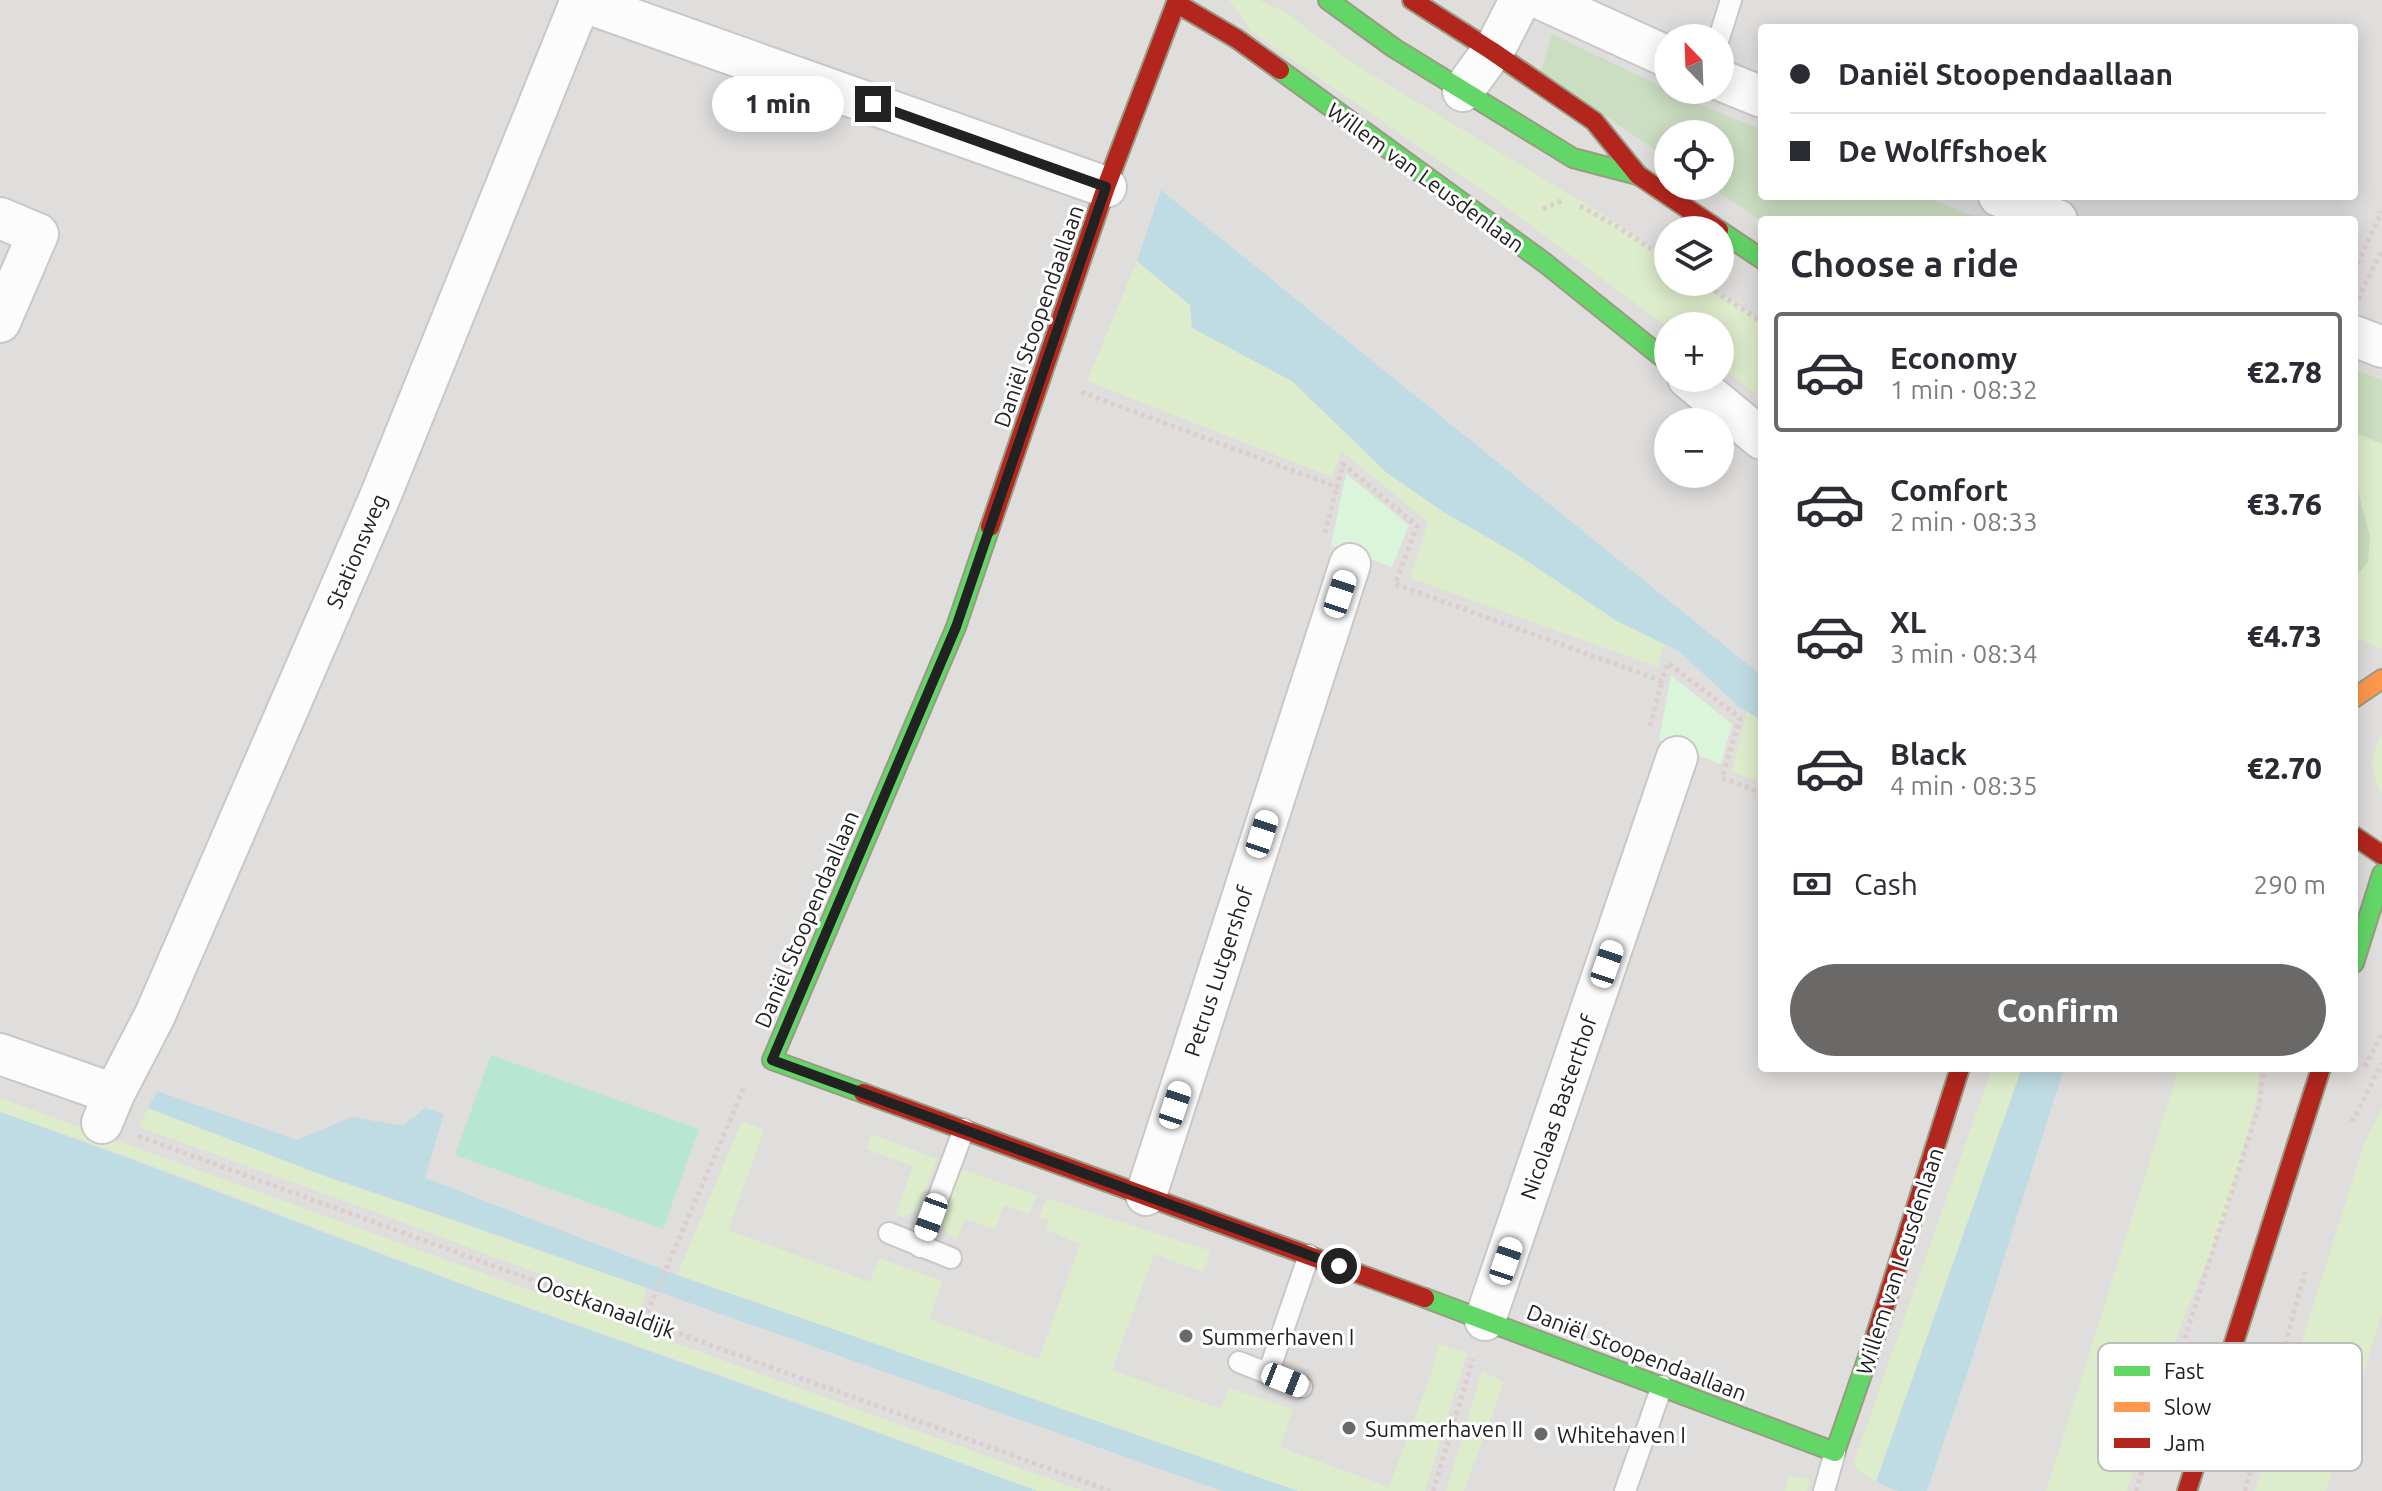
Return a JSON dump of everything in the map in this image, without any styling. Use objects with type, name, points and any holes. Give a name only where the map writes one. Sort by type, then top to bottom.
[{"type":"street","points":[[581,0],[1106,187]]},
{"type":"street","name":"Stationsweg","points":[[108,1108],[155,1015],[380,497],[581,0]]},
{"type":"street","points":[[1328,0],[1394,48],[1573,158],[1638,175]]},
{"type":"street","points":[[1412,0],[1594,121],[1638,175],[1699,216]]},
{"type":"street","points":[[1463,91],[1492,51],[1520,0]]},
{"type":"street","points":[[1543,0],[1654,51]]},
{"type":"street","name":"Daniël Stoopendaallaan","points":[[1176,3],[1106,187],[956,627],[772,1060],[1309,1255],[1835,1452]]},
{"type":"street","name":"Willem van Leusdenlaan","points":[[1176,3],[1237,39],[1533,254],[1654,351]]},
{"type":"street","points":[[1734,86],[1758,95]]},
{"type":"street","points":[[2009,200],[2047,216]]},
{"type":"street","points":[[0,218],[38,234],[0,322]]},
{"type":"street","points":[[1734,240],[1758,256]]},
{"type":"street","points":[[2358,338],[2382,347]]},
{"type":"street","points":[[1705,392],[1758,436]]},
{"type":"street","name":"Petrus Lutgershof","points":[[1146,1195],[1350,564]]},
{"type":"street","points":[[2358,695],[2382,679]]},
{"type":"street","name":"Nicolaas Basterthof","points":[[1485,1320],[1677,757]]},
{"type":"street","points":[[2358,839],[2382,855]]},
{"type":"street","points":[[2358,950],[2382,874]]},
{"type":"street","points":[[0,1054],[108,1108]]},
{"type":"street","name":"Willem van Leusdenlaan","points":[[1835,1452],[1959,1072]]},
{"type":"street","points":[[2234,1343],[2320,1072]]},
{"type":"street","points":[[2187,1491],[2193,1471]]},
{"type":"lane","points":[[1723,24],[1731,0]]},
{"type":"lane","points":[[920,1247],[964,1129]]},
{"type":"lane","points":[[889,1233],[951,1258]]},
{"type":"lane","points":[[1268,1374],[1309,1255]]},
{"type":"lane","points":[[1239,1362],[1302,1387]]},
{"type":"lane","points":[[1625,1491],[1662,1386]]},
{"type":"lane","points":[[1824,1491],[1835,1452]]},
{"type":"path","points":[[1579,206],[1654,251]]},
{"type":"path","points":[[2358,262],[2382,211]]},
{"type":"path","points":[[2358,299],[2382,250]]},
{"type":"path","points":[[1722,296],[1758,319]]},
{"type":"path","points":[[1043,377],[1337,487],[1343,464],[1417,526],[1395,584],[1662,681],[1668,663],[1740,718],[1722,778],[1758,792]]},
{"type":"path","points":[[644,1320],[749,1077],[772,1060]]},
{"type":"path","points":[[2351,1125],[2382,1063]]},
{"type":"path","points":[[2183,1343],[2259,1106],[2263,1072]]},
{"type":"path","name":"Oostkanaaldijk","points":[[108,1108],[644,1320],[1110,1491]]},
{"type":"path","points":[[2285,1343],[2307,1264]]},
{"type":"path","points":[[1433,1491],[1485,1320]]},
{"type":"path","points":[[2136,1491],[2142,1471]]},
{"type":"path","points":[[2245,1491],[2250,1471]]},
{"type":"shaded area","points":[[0,0],[2382,0],[2382,1491],[931,1491],[0,1153]]},
{"type":"green space","points":[[1229,0],[1259,0],[1285,12],[1354,64],[1654,249],[1654,296],[1725,296],[1758,318],[1758,395],[1734,377],[1734,312],[1654,312],[1654,318],[1501,203],[1252,32]]},
{"type":"green space","points":[[1552,34],[1654,83],[1654,104],[1699,104],[1758,128],[1758,200],[1934,200],[1972,216],[1758,218],[1730,200],[1734,200],[1734,120],[1654,120],[1654,149],[1541,71]]},
{"type":"green space","points":[[1137,261],[1190,305],[1193,328],[1292,381],[1386,472],[1442,511],[1518,555],[1617,621],[1664,644],[1658,667],[1410,578],[1428,522],[1341,451],[1332,477],[1087,381]]},
{"type":"green space","points":[[2358,371],[2382,380],[2382,444],[2358,434]]},
{"type":"green space","points":[[2358,434],[2382,444],[2382,649],[2358,639],[2358,568],[2370,537],[2358,492]]},
{"type":"green space","points":[[1346,474],[1409,525],[1392,567],[1331,545]]},
{"type":"green space","points":[[2358,492],[2370,537],[2368,562],[2358,574]]},
{"type":"green space","points":[[1671,675],[1732,724],[1721,764],[1659,740]]},
{"type":"green space","points":[[1747,711],[1758,718],[1758,782],[1732,772]]},
{"type":"green space","points":[[2382,735],[2382,794],[2373,764]]},
{"type":"green space","points":[[491,1055],[699,1129],[663,1229],[455,1155]]},
{"type":"green space","points":[[1991,1072],[2021,1072],[1876,1482],[1855,1467],[1855,1459]]},
{"type":"green space","points":[[2178,1072],[2259,1072],[2257,1098],[2227,1211],[2174,1343],[2098,1343],[2098,1471],[2133,1471],[2127,1491],[2046,1491]]},
{"type":"green space","points":[[0,1098],[1083,1491],[1037,1491],[794,1401],[481,1291],[129,1157],[0,1112]]},
{"type":"green space","points":[[148,1108],[325,1176],[647,1288],[640,1312],[139,1127]]},
{"type":"green space","points":[[2382,1108],[2382,1314],[2362,1377],[2362,1343],[2301,1343],[2364,1144]]},
{"type":"green space","points":[[742,1121],[764,1130],[728,1230],[870,1282],[879,1258],[942,1281],[929,1319],[1039,1359],[1080,1244],[1046,1230],[1049,1220],[1039,1217],[1047,1198],[1211,1251],[1203,1272],[1154,1254],[1112,1370],[1221,1409],[1229,1388],[1293,1409],[1280,1447],[1389,1487],[1439,1344],[1467,1353],[1425,1491],[1298,1491],[677,1275]]},
{"type":"green space","points":[[872,1134],[937,1159],[919,1208],[911,1214],[895,1216],[913,1166],[866,1149]]},
{"type":"green space","points":[[961,1169],[1037,1195],[1029,1214],[1004,1205],[995,1230],[965,1219],[957,1239],[953,1237],[942,1224],[940,1216]]},
{"type":"green space","points":[[1482,1371],[1504,1382],[1464,1491],[1446,1491]]},
{"type":"green space","points":[[2261,1471],[2332,1471],[2326,1491],[2255,1491]]},
{"type":"green space","points":[[1789,1476],[1810,1479],[1807,1491],[1785,1491]]},
{"type":"water","points":[[1161,190],[1758,673],[1758,718],[1739,707],[1679,651],[1617,621],[1518,555],[1442,511],[1386,472],[1292,381],[1192,328],[1190,305],[1137,261]]},
{"type":"water","points":[[2021,1072],[2063,1072],[1927,1491],[1898,1491],[1876,1482]]},
{"type":"water","points":[[157,1091],[297,1140],[352,1117],[403,1126],[425,1108],[444,1114],[425,1178],[677,1275],[1298,1491],[1222,1491],[325,1176],[148,1108]]},
{"type":"water","points":[[0,1112],[483,1292],[1037,1491],[0,1491]]},
{"type":"traffic: fast","points":[[1328,0],[1394,48],[1573,158],[1638,175]]},
{"type":"traffic: fast","points":[[1280,70],[1545,263],[1654,351]]},
{"type":"traffic: fast","points":[[1734,240],[1758,256]]},
{"type":"traffic: fast","points":[[863,1093],[772,1060],[956,627],[990,527]]},
{"type":"traffic: fast","points":[[2358,950],[2382,874]]},
{"type":"traffic: fast","points":[[1425,1298],[1835,1452],[1876,1334]]},
{"type":"traffic: slow","points":[[2358,695],[2382,679]]},
{"type":"traffic: jam","points":[[1412,0],[1594,121],[1638,175],[1698,216]]},
{"type":"traffic: jam","points":[[990,527],[1106,187],[1176,3],[1237,39],[1280,70]]},
{"type":"traffic: jam","points":[[2358,839],[2382,855]]},
{"type":"traffic: jam","points":[[1876,1334],[1959,1072]]},
{"type":"traffic: jam","points":[[2234,1343],[2320,1072]]},
{"type":"traffic: jam","points":[[863,1093],[1425,1298]]},
{"type":"traffic: jam","points":[[2187,1491],[2193,1471]]},
{"type":"place","name":"Summerhaven I","points":[[1186,1336]]},
{"type":"place","name":"Summerhaven II","points":[[1349,1428]]},
{"type":"place","name":"Whitehaven I","points":[[1541,1434]]},
{"type":"route","points":[[873,104],[1106,187],[956,627],[772,1060],[1339,1266]]}]
